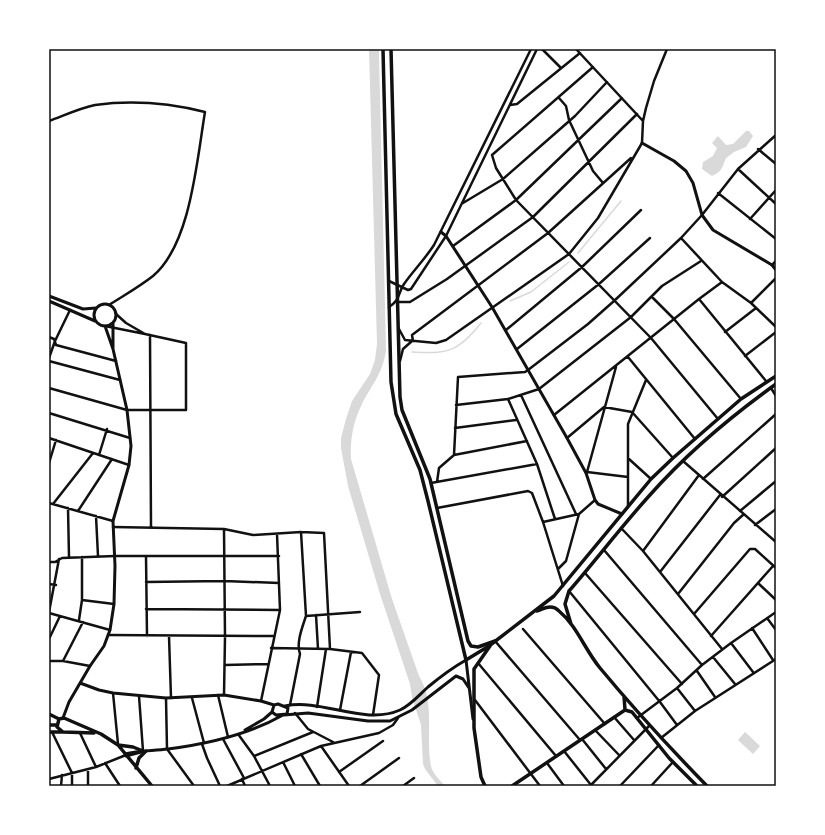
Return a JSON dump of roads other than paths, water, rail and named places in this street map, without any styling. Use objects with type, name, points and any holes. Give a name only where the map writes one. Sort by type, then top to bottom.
[{"type":"main road","points":[[383,49],[389,307],[393,404],[422,476],[466,660],[490,645],[563,586],[628,506],[673,458],[742,399],[766,381],[776,376]]},
{"type":"main road","points":[[391,49],[398,369],[402,410],[427,469],[468,641],[472,646],[478,647],[495,641]]},
{"type":"main road","points":[[572,624],[565,604],[568,591],[621,528],[681,462],[726,421],[776,384]]},
{"type":"main road","points":[[530,614],[551,607],[559,610],[572,624],[599,666],[641,715],[659,745],[696,786]]},
{"type":"main road","points":[[485,786],[481,777],[474,728],[474,669],[490,645]]},
{"type":"main road","points":[[623,694],[625,710]]},
{"type":"main road","points":[[512,786],[625,710]]},
{"type":"main road","points":[[625,710],[632,712],[707,786]]},
{"type":"main road","points":[[49,714],[63,718],[101,734],[118,745],[152,786]]},
{"type":"main road","points":[[57,725],[59,718]]},
{"type":"main road","points":[[72,732],[75,728],[73,723]]},
{"type":"main road","points":[[49,726],[57,725]]},
{"type":"main road","points":[[57,725],[63,732]]},
{"type":"main road","points":[[51,732],[101,734]]},
{"type":"main road","points":[[118,745],[133,747],[145,751],[138,758],[136,768]]},
{"type":"street","points":[[397,302],[402,288],[422,264],[441,232],[530,49]]},
{"type":"street","points":[[389,281],[402,288],[408,290],[411,289],[446,236],[536,49]]},
{"type":"street","points":[[542,49],[560,68]]},
{"type":"street","points":[[576,49],[643,121]]},
{"type":"street","points":[[398,324],[401,335],[405,340],[436,343],[446,340],[569,254],[598,218],[642,143],[643,121],[654,82],[667,49]]},
{"type":"street","points":[[510,105],[517,104],[580,53]]},
{"type":"street","points":[[593,67],[560,98],[492,155],[496,168],[516,200],[565,252],[569,254],[631,317],[718,419]]},
{"type":"street","points":[[462,203],[503,180],[569,120],[607,82]]},
{"type":"street","points":[[560,98],[566,106],[569,120],[593,171],[603,183]]},
{"type":"street","points":[[453,246],[516,200],[622,98]]},
{"type":"street","points":[[49,121],[94,105],[143,102],[168,104],[205,112],[196,169],[185,220],[175,245],[162,266],[153,276],[109,305],[102,304],[96,308],[83,309],[49,296]]},
{"type":"street","points":[[389,307],[397,302],[410,302],[447,279],[533,217],[637,114]]},
{"type":"street","points":[[454,455],[458,377],[525,372],[528,370],[588,324],[614,301],[702,215],[738,169],[758,149],[776,135]]},
{"type":"street","points":[[642,143],[674,161],[686,171],[693,183],[702,215],[713,230],[772,265],[776,270]]},
{"type":"street","points":[[758,149],[776,164]]},
{"type":"street","points":[[413,341],[412,335],[548,233],[634,157]]},
{"type":"street","points":[[738,169],[776,204]]},
{"type":"street","points":[[750,219],[776,190]]},
{"type":"street","points":[[718,193],[776,239]]},
{"type":"street","points":[[506,330],[582,267],[641,210]]},
{"type":"street","points":[[441,232],[453,246],[517,349],[587,473],[595,500],[598,504],[622,514]]},
{"type":"street","points":[[517,349],[599,284],[650,238]]},
{"type":"street","points":[[680,238],[722,282],[751,303],[776,327]]},
{"type":"street","points":[[456,405],[508,399],[539,389],[631,317],[662,286],[701,260]]},
{"type":"street","points":[[772,265],[776,261]]},
{"type":"street","points":[[751,303],[776,278]]},
{"type":"street","points":[[554,415],[628,357],[699,298],[722,282]]},
{"type":"street","points":[[652,297],[674,319],[742,399]]},
{"type":"street","points":[[699,298],[766,381]]},
{"type":"street","points":[[49,301],[105,326],[186,343],[186,410],[127,410],[49,388]]},
{"type":"street","points":[[109,305],[126,323],[144,334]]},
{"type":"street","points":[[96,308],[94,315],[96,322]]},
{"type":"street","points":[[725,332],[756,308]]},
{"type":"street","points":[[70,310],[55,341],[49,360],[120,380]]},
{"type":"street","points":[[113,349],[112,328],[116,314]]},
{"type":"street","points":[[105,326],[114,321]]},
{"type":"street","points":[[63,718],[69,702],[90,666],[104,646],[110,630],[114,604],[113,520],[129,465],[131,438],[127,410],[113,349],[105,326]]},
{"type":"street","points":[[745,356],[776,332]]},
{"type":"street","points":[[150,335],[151,528]]},
{"type":"street","points":[[49,337],[55,341],[56,345],[116,361]]},
{"type":"street","points":[[398,369],[404,349],[413,341]]},
{"type":"street","points":[[628,357],[695,438]]},
{"type":"street","points":[[587,473],[616,366]]},
{"type":"street","points":[[628,506],[628,424],[646,380]]},
{"type":"street","points":[[771,388],[776,396]]},
{"type":"street","points":[[521,395],[577,514],[566,561],[558,569]]},
{"type":"street","points":[[508,399],[516,420],[537,464],[555,519]]},
{"type":"street","points":[[604,407],[632,412],[673,458],[699,475],[721,496],[776,542]]},
{"type":"street","points":[[567,438],[604,407]]},
{"type":"street","points":[[49,412],[131,438]]},
{"type":"street","points":[[703,479],[776,414]]},
{"type":"street","points":[[455,428],[516,420]]},
{"type":"street","points":[[99,455],[107,430]]},
{"type":"street","points":[[49,438],[129,465]]},
{"type":"street","points":[[49,463],[56,440]]},
{"type":"street","points":[[437,482],[439,468],[454,455],[527,441]]},
{"type":"street","points":[[660,572],[721,496],[776,448]]},
{"type":"street","points":[[53,504],[93,452]]},
{"type":"street","points":[[78,511],[112,459]]},
{"type":"street","points":[[629,459],[651,480]]},
{"type":"street","points":[[431,483],[537,464]]},
{"type":"street","points":[[587,473],[628,477]]},
{"type":"street","points":[[643,551],[699,475]]},
{"type":"street","points":[[740,511],[776,481]]},
{"type":"street","points":[[437,508],[528,491],[532,493],[543,522],[563,586]]},
{"type":"street","points":[[543,522],[577,514],[595,500]]},
{"type":"street","points":[[49,503],[113,520]]},
{"type":"street","points":[[68,508],[69,557]]},
{"type":"street","points":[[755,525],[776,509]]},
{"type":"street","points":[[678,594],[734,523],[744,514]]},
{"type":"street","points":[[96,516],[98,556]]},
{"type":"street","points":[[113,527],[224,529],[253,535],[301,532],[324,533],[330,649]]},
{"type":"street","points":[[621,528],[643,551],[722,650]]},
{"type":"street","points":[[224,529],[226,637],[224,695]]},
{"type":"street","points":[[290,705],[300,654],[299,649],[302,628],[306,616],[301,532]]},
{"type":"street","points":[[261,701],[280,610],[277,534]]},
{"type":"street","points":[[694,614],[750,549],[755,549],[776,568]]},
{"type":"street","points":[[604,550],[702,665]]},
{"type":"street","points":[[49,562],[55,562],[69,557],[98,556],[278,556]]},
{"type":"street","points":[[146,556],[147,636]]},
{"type":"street","points":[[79,620],[82,600],[82,557]]},
{"type":"street","points":[[60,559],[56,585],[49,612],[110,630]]},
{"type":"street","points":[[712,636],[773,566]]},
{"type":"street","points":[[585,572],[682,684]]},
{"type":"street","points":[[146,582],[224,581],[279,583]]},
{"type":"street","points":[[49,584],[56,585]]},
{"type":"street","points":[[758,584],[776,600]]},
{"type":"street","points":[[568,591],[660,702],[677,725]]},
{"type":"street","points":[[82,600],[114,604]]},
{"type":"street","points":[[146,609],[280,610]]},
{"type":"street","points":[[306,616],[360,612]]},
{"type":"street","points":[[637,718],[660,702],[702,665],[776,612]]},
{"type":"street","points":[[316,615],[318,649]]},
{"type":"street","points":[[49,639],[60,616]]},
{"type":"street","points":[[767,618],[776,630]]},
{"type":"street","points":[[63,661],[83,622]]},
{"type":"street","points":[[660,739],[695,711],[774,659],[752,628]]},
{"type":"street","points":[[524,629],[605,724]]},
{"type":"street","points":[[108,636],[274,636]]},
{"type":"street","points":[[169,636],[171,698]]},
{"type":"street","points":[[495,641],[606,769]]},
{"type":"street","points":[[731,643],[753,672]]},
{"type":"street","points":[[271,648],[330,649],[362,653],[379,675],[373,715]]},
{"type":"street","points":[[316,707],[326,649]]},
{"type":"street","points":[[340,710],[351,652]]},
{"type":"street","points":[[713,657],[735,684]]},
{"type":"street","points":[[80,683],[113,693],[139,696],[192,698],[224,695],[261,701],[274,705],[316,707],[373,715],[388,714],[405,708],[428,687],[466,660],[474,728]]},
{"type":"street","points":[[49,661],[63,661],[90,666]]},
{"type":"street","points":[[478,662],[556,756]]},
{"type":"street","points":[[224,665],[268,664]]},
{"type":"street","points":[[697,671],[715,697]]},
{"type":"street","points":[[272,712],[276,715],[295,713],[319,714],[385,722],[398,718],[412,710],[456,676],[464,679],[470,691]]},
{"type":"street","points":[[677,688],[695,711]]},
{"type":"street","points":[[113,693],[118,745]]},
{"type":"street","points":[[218,695],[228,737]]},
{"type":"street","points":[[139,696],[145,751]]},
{"type":"street","points":[[166,698],[167,749],[194,786]]},
{"type":"street","points":[[192,698],[207,758],[220,786]]},
{"type":"street","points":[[475,700],[540,786]]},
{"type":"street","points":[[238,734],[264,720],[272,712],[274,705]]},
{"type":"street","points":[[49,779],[96,767],[126,755],[223,739],[284,715],[288,709],[286,706]]},
{"type":"street","points":[[295,713],[302,724],[313,732],[333,742]]},
{"type":"street","points":[[227,786],[321,746],[333,742],[379,733],[393,725],[398,718]]},
{"type":"street","points":[[614,718],[634,740]]},
{"type":"street","points":[[564,751],[591,786],[619,755],[648,727]]},
{"type":"street","points":[[596,730],[619,755]]},
{"type":"street","points":[[51,732],[72,773],[72,786]]},
{"type":"street","points":[[254,756],[313,732]]},
{"type":"street","points":[[80,733],[96,767]]},
{"type":"street","points":[[238,734],[254,756],[270,786]]},
{"type":"street","points":[[223,739],[243,778],[245,786]]},
{"type":"street","points":[[339,772],[383,742]]},
{"type":"street","points":[[620,786],[659,745]]},
{"type":"street","points":[[321,746],[349,786]]},
{"type":"street","points":[[301,754],[320,786]]},
{"type":"street","points":[[360,786],[399,758]]},
{"type":"street","points":[[283,762],[295,786]]},
{"type":"street","points":[[547,762],[564,786]]},
{"type":"street","points":[[651,786],[673,762]]},
{"type":"street","points":[[105,763],[120,786]]},
{"type":"street","points":[[88,769],[88,786]]},
{"type":"street","points":[[61,786],[62,775]]},
{"type":"street","points":[[403,786],[414,778]]},
{"type":"street","points":[[519,781],[522,786]]},
{"type":"waterway","points":[[578,253],[621,201]]},
{"type":"waterway","points":[[510,301],[531,292],[569,262]]},
{"type":"waterway","points":[[412,352],[424,353],[451,349],[466,340],[481,323]]}]
